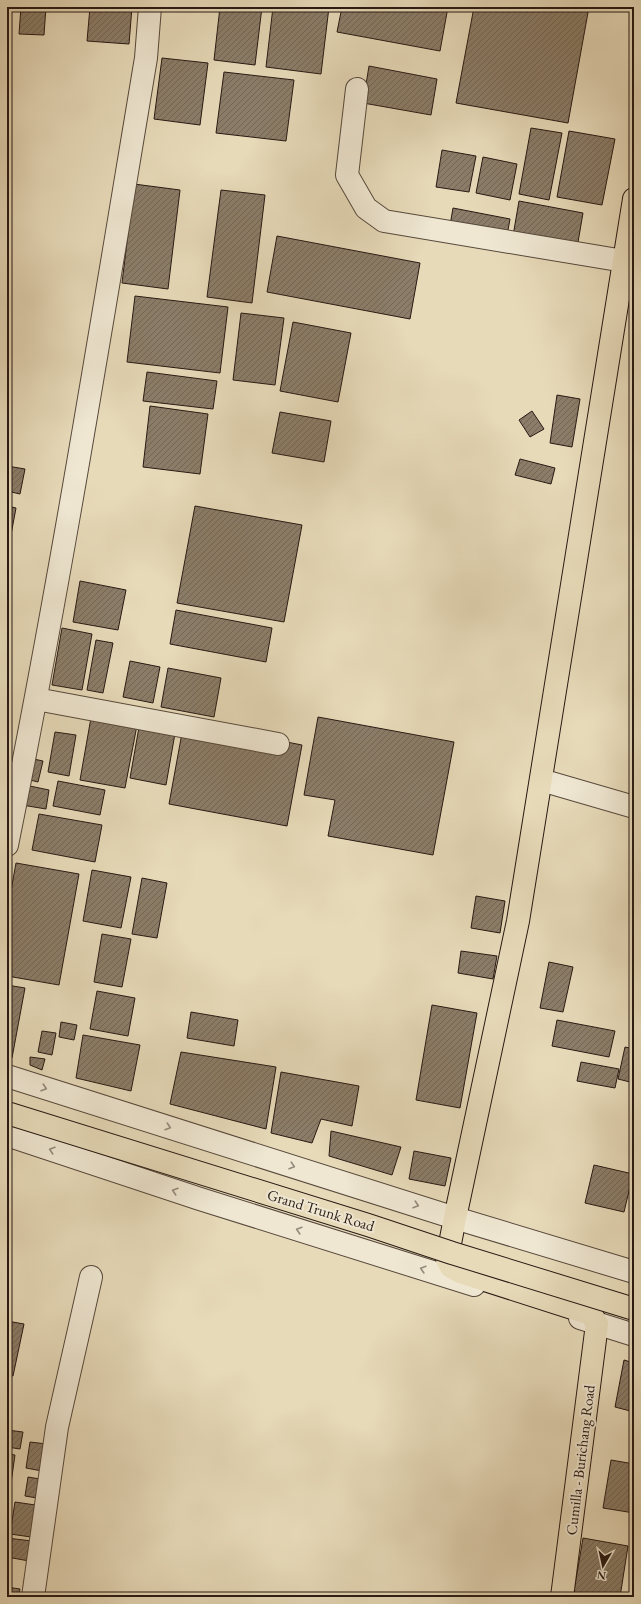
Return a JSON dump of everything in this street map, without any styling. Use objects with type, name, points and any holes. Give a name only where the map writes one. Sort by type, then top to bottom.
[{"type":"main road","points":[[597,1324],[591,1314],[460,1272],[451,1267],[447,1259],[518,921],[542,780],[634,199]]},
{"type":"main road","name":"Grand Trunk Road","points":[[7,1113],[368,1225],[452,1254],[634,1309]]},
{"type":"main road","name":"Cumilla - Burichang Road","points":[[562,1597],[597,1324]]},
{"type":"street","points":[[7,845],[36,699],[146,58],[150,7]]},
{"type":"street","points":[[356,89],[347,175],[366,208],[384,222],[624,261]]},
{"type":"street","points":[[36,699],[278,744]]},
{"type":"street","points":[[542,780],[634,807]]},
{"type":"street","points":[[7,1076],[455,1218],[634,1272]]},
{"type":"street","points":[[7,1135],[215,1204],[634,1335]]},
{"type":"street","points":[[33,1597],[57,1427],[91,1278]]},
{"type":"building","points":[[21,7],[46,7],[44,35],[19,34]]},
{"type":"building","points":[[90,7],[132,7],[129,44],[87,41]]},
{"type":"building","points":[[220,7],[262,7],[255,65],[214,60]]},
{"type":"building","points":[[273,7],[329,7],[321,74],[266,67]]},
{"type":"building","points":[[342,7],[448,7],[440,51],[337,32]]},
{"type":"building","points":[[474,7],[589,7],[568,123],[456,103]]},
{"type":"building","points":[[162,58],[208,63],[200,125],[154,119]]},
{"type":"building","points":[[369,66],[437,79],[431,115],[363,103]]},
{"type":"building","points":[[224,72],[294,80],[286,141],[216,133]]},
{"type":"building","points":[[531,128],[562,133],[549,200],[519,194]]},
{"type":"building","points":[[569,131],[615,139],[602,205],[557,197]]},
{"type":"building","points":[[442,150],[476,156],[469,192],[436,187]]},
{"type":"building","points":[[483,157],[517,164],[510,200],[476,193]]},
{"type":"building","points":[[134,184],[180,190],[168,289],[122,283]]},
{"type":"building","points":[[221,190],[265,195],[252,303],[207,297]]},
{"type":"building","points":[[519,201],[583,213],[577,248],[513,236]]},
{"type":"building","points":[[453,208],[510,219],[506,241],[449,231]]},
{"type":"building","points":[[277,236],[420,263],[410,319],[267,292]]},
{"type":"building","points":[[135,296],[228,307],[220,373],[127,362]]},
{"type":"building","points":[[241,313],[284,318],[275,385],[233,380]]},
{"type":"building","points":[[293,322],[351,333],[338,402],[280,391]]},
{"type":"building","points":[[147,372],[217,381],[213,409],[143,401]]},
{"type":"building","points":[[557,395],[580,399],[572,447],[550,443]]},
{"type":"building","points":[[150,406],[208,414],[200,474],[143,467]]},
{"type":"building","points":[[532,411],[544,429],[530,437],[519,420]]},
{"type":"building","points":[[280,412],[331,421],[324,462],[272,453]]},
{"type":"building","points":[[520,459],[555,468],[551,484],[515,475]]},
{"type":"building","points":[[7,466],[25,469],[20,494],[7,491]]},
{"type":"building","points":[[7,506],[16,508],[7,556]]},
{"type":"building","points":[[195,506],[302,525],[284,622],[177,603]]},
{"type":"building","points":[[80,581],[126,590],[118,630],[73,622]]},
{"type":"building","points":[[176,610],[272,628],[266,662],[170,644]]},
{"type":"building","points":[[62,628],[92,634],[82,690],[52,685]]},
{"type":"building","points":[[96,640],[113,643],[103,693],[87,690]]},
{"type":"building","points":[[130,661],[160,667],[153,703],[123,697]]},
{"type":"building","points":[[168,668],[221,678],[214,717],[161,707]]},
{"type":"building","points":[[92,712],[138,720],[125,788],[80,780]]},
{"type":"building","points":[[141,716],[177,722],[166,785],[130,778]]},
{"type":"building","points":[[318,717],[454,742],[433,855],[328,836],[335,800],[304,795]]},
{"type":"building","points":[[184,722],[302,745],[287,826],[169,804]]},
{"type":"building","points":[[55,732],[76,735],[69,776],[48,772]]},
{"type":"building","points":[[29,758],[43,761],[38,782],[26,779]]},
{"type":"building","points":[[58,781],[105,790],[100,815],[53,806]]},
{"type":"building","points":[[25,785],[49,790],[46,809],[22,805]]},
{"type":"building","points":[[39,814],[102,825],[95,862],[32,850]]},
{"type":"building","points":[[16,863],[79,874],[59,985],[7,976],[7,913]]},
{"type":"building","points":[[92,870],[131,877],[121,928],[83,921]]},
{"type":"building","points":[[142,878],[167,883],[157,938],[132,934]]},
{"type":"building","points":[[476,896],[505,901],[500,933],[471,928]]},
{"type":"building","points":[[102,934],[131,939],[122,987],[94,982]]},
{"type":"building","points":[[461,951],[497,956],[493,979],[458,973]]},
{"type":"building","points":[[549,962],[573,967],[563,1012],[540,1008]]},
{"type":"building","points":[[7,985],[25,988],[12,1058],[7,1056]]},
{"type":"building","points":[[97,991],[135,998],[128,1036],[90,1029]]},
{"type":"building","points":[[432,1005],[477,1013],[460,1108],[416,1100]]},
{"type":"building","points":[[191,1012],[238,1020],[234,1046],[187,1038]]},
{"type":"building","points":[[557,1020],[615,1031],[609,1057],[552,1046]]},
{"type":"building","points":[[61,1022],[77,1025],[74,1040],[59,1037]]},
{"type":"building","points":[[42,1031],[56,1033],[52,1055],[38,1052]]},
{"type":"building","points":[[83,1035],[140,1045],[131,1091],[76,1078]]},
{"type":"building","points":[[625,1047],[634,1049],[634,1083],[618,1079]]},
{"type":"building","points":[[181,1052],[276,1067],[266,1129],[170,1104]]},
{"type":"building","points":[[30,1057],[45,1059],[42,1070],[30,1065]]},
{"type":"building","points":[[581,1062],[619,1069],[615,1088],[577,1081]]},
{"type":"building","points":[[281,1072],[359,1086],[352,1126],[321,1119],[312,1143],[271,1133]]},
{"type":"building","points":[[331,1131],[401,1147],[392,1175],[329,1156]]},
{"type":"building","points":[[414,1151],[451,1158],[445,1186],[409,1179]]},
{"type":"building","points":[[594,1165],[633,1174],[624,1212],[585,1203]]},
{"type":"building","points":[[7,1321],[24,1324],[13,1376],[7,1375]]},
{"type":"building","points":[[624,1360],[634,1363],[634,1412],[615,1407]]},
{"type":"building","points":[[7,1430],[23,1432],[20,1449],[7,1447]]},
{"type":"building","points":[[30,1442],[47,1444],[42,1471],[26,1468]]},
{"type":"building","points":[[7,1454],[15,1455],[9,1497],[7,1497]]},
{"type":"building","points":[[611,1460],[634,1464],[634,1513],[603,1508]]},
{"type":"building","points":[[28,1477],[46,1480],[43,1499],[25,1496]]},
{"type":"building","points":[[15,1502],[42,1506],[38,1538],[10,1534]]},
{"type":"building","points":[[7,1538],[32,1541],[29,1561],[7,1557]]},
{"type":"building","points":[[583,1538],[628,1546],[620,1597],[573,1597]]},
{"type":"building","points":[[7,1587],[20,1589],[18,1597],[7,1597]]}]
